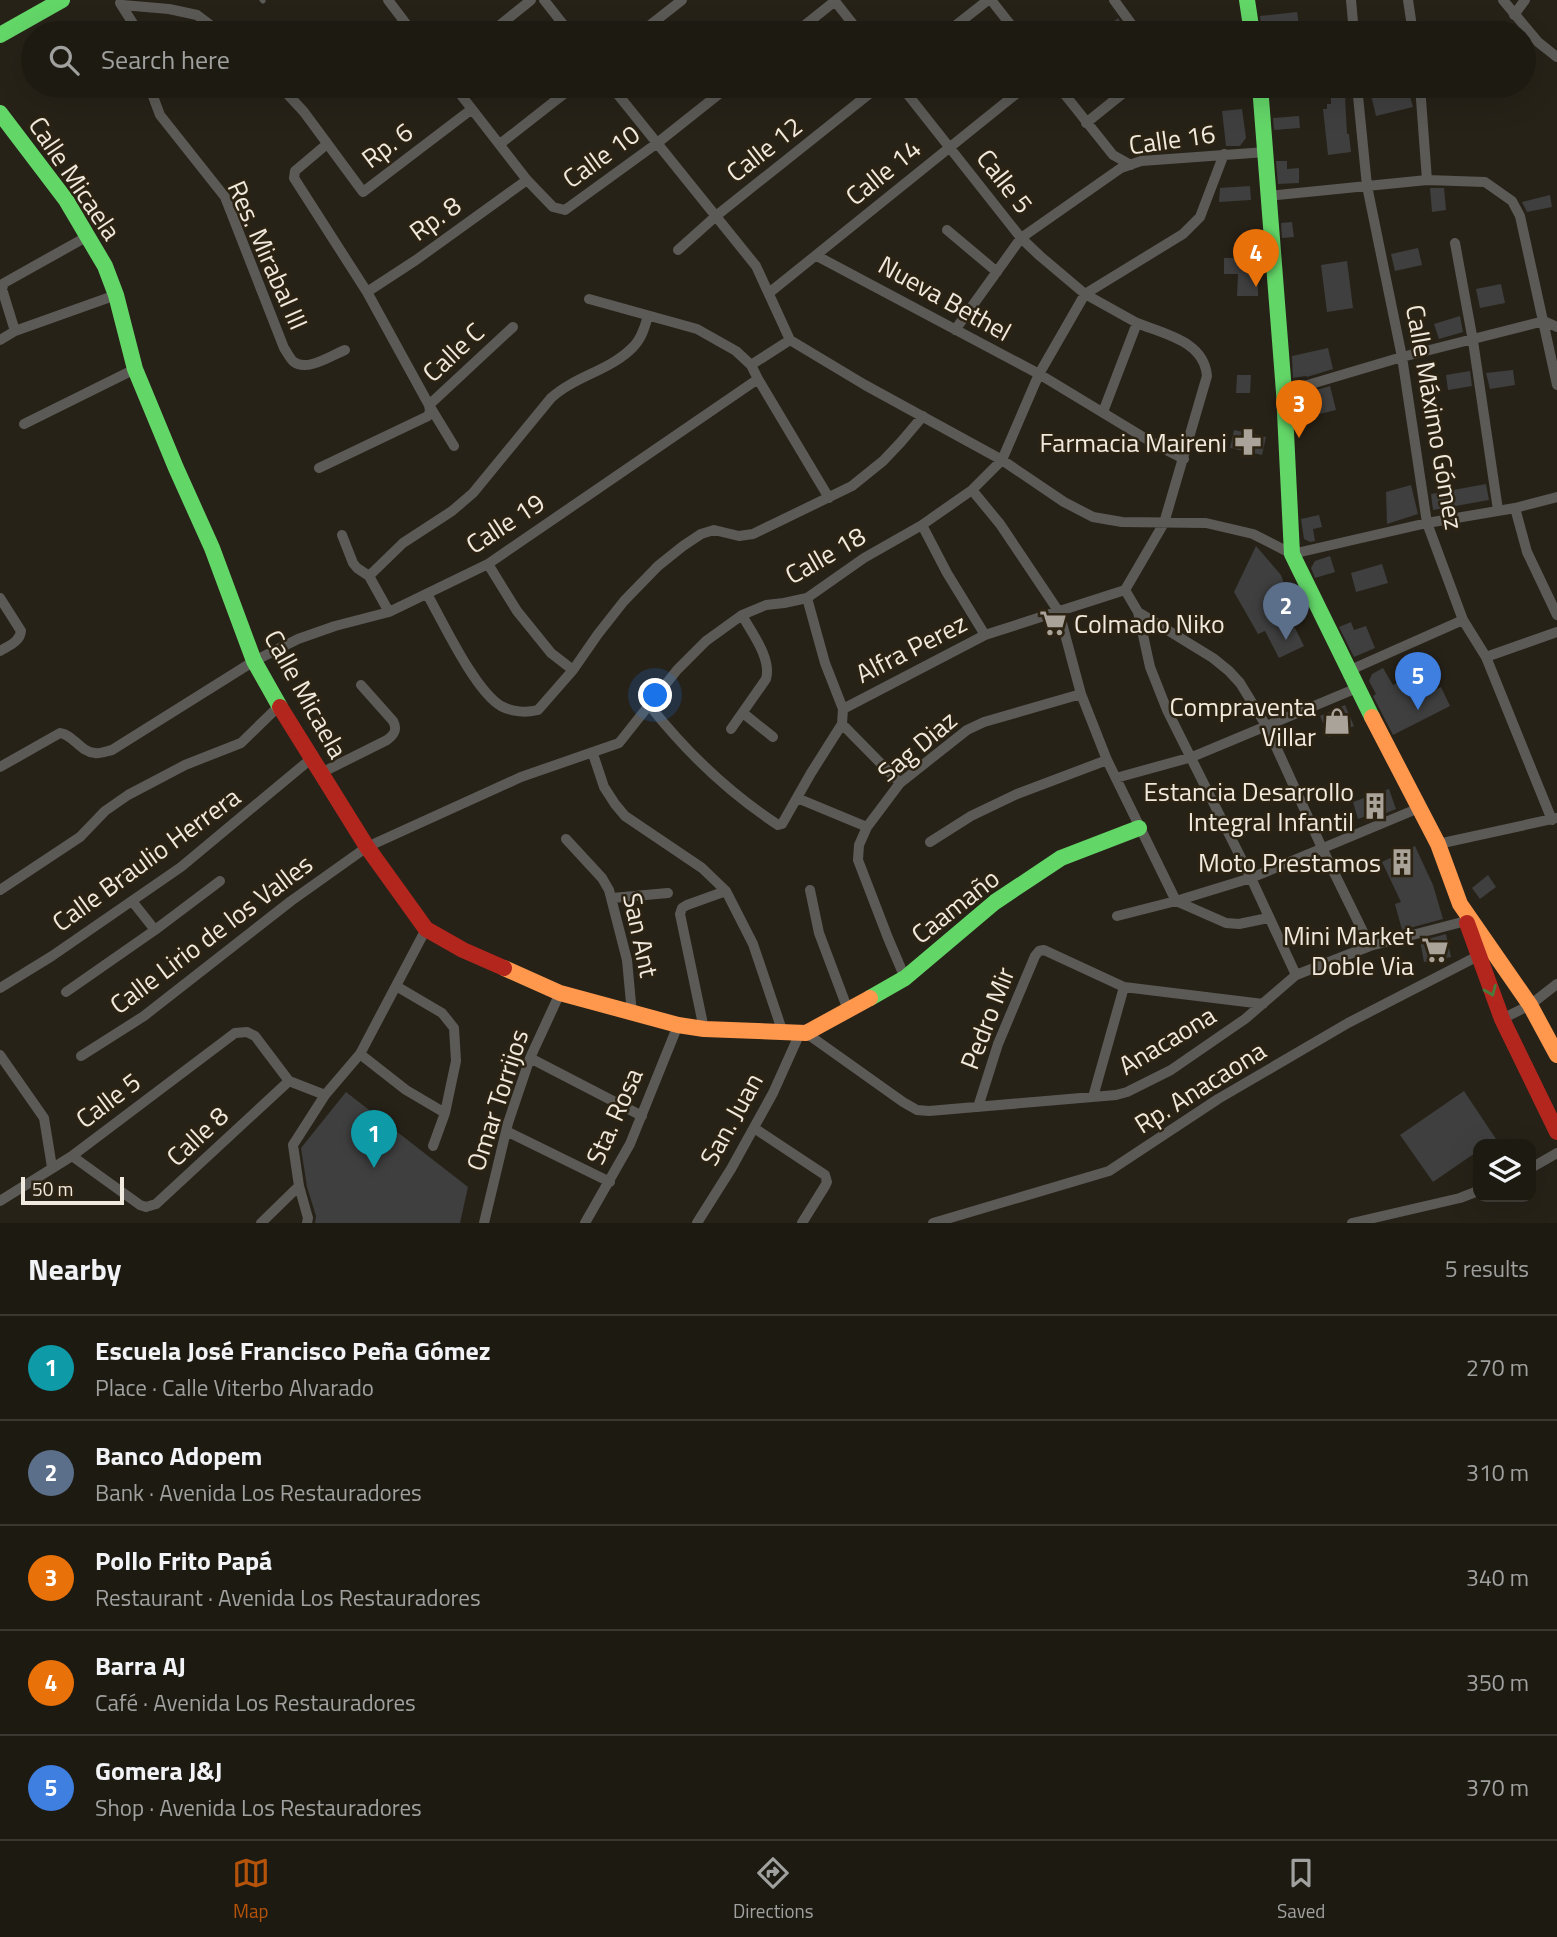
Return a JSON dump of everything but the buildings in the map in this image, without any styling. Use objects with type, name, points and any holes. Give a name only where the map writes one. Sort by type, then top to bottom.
[{"type":"street","points":[[25,21],[62,0]]},
{"type":"street","points":[[388,0],[405,21]]},
{"type":"street","points":[[505,21],[531,0]]},
{"type":"street","points":[[544,0],[561,21]]},
{"type":"street","points":[[655,21],[681,0]]},
{"type":"street","points":[[962,21],[990,0],[1007,21]]},
{"type":"street","points":[[1114,0],[1129,21]]},
{"type":"street","points":[[1247,0],[1250,21]]},
{"type":"street","points":[[1351,0],[1353,21]]},
{"type":"street","points":[[1408,0],[1411,21]]},
{"type":"street","points":[[1503,0],[1519,21]]},
{"type":"street","points":[[1514,15],[1525,0]]},
{"type":"street","points":[[809,21],[834,1],[850,21]]},
{"type":"street","points":[[120,3],[131,21]]},
{"type":"street","points":[[120,3],[169,9],[197,15],[205,21]]},
{"type":"street","points":[[0,35],[21,23]]},
{"type":"street","points":[[1536,40],[1557,57]]},
{"type":"street","name":"Res. Mirabal III","points":[[154,98],[160,115],[225,197],[289,356],[301,366],[345,350]]},
{"type":"street","points":[[291,98],[327,144],[295,172],[294,178],[367,292],[454,446]]},
{"type":"street","points":[[463,98],[527,180]]},
{"type":"street","points":[[500,144],[559,98]]},
{"type":"street","points":[[620,98],[756,266],[790,340],[1002,460],[1064,502],[1093,517],[1122,522],[1206,523],[1253,534],[1292,554],[1557,497]]},
{"type":"street","name":"Calle 10","points":[[527,180],[553,207],[565,210],[714,98]]},
{"type":"street","name":"Calle 12","points":[[678,250],[716,216],[864,98]]},
{"type":"street","name":"Calle 5","points":[[911,98],[1021,238],[1048,264],[1085,294],[1137,323],[1181,341],[1203,357],[1207,376],[1184,458]]},
{"type":"street","name":"Calle 14","points":[[769,293],[1011,98]]},
{"type":"street","points":[[1067,98],[1113,155],[1132,165]]},
{"type":"street","points":[[1086,123],[1117,98]]},
{"type":"street","points":[[1262,98],[1284,392],[1292,554],[1348,671],[1438,844],[1502,1019],[1557,1132]]},
{"type":"street","name":"Calle Máximo Gómez","points":[[1358,98],[1367,187],[1402,357],[1427,523],[1464,620],[1486,657],[1555,819]]},
{"type":"street","points":[[1421,98],[1427,180]]},
{"type":"street","name":"Rp. 6","points":[[327,144],[363,192],[472,109]]},
{"type":"street","name":"Calle Micaela","points":[[0,113],[66,200],[105,266],[116,295],[135,369],[212,548],[254,661],[367,847],[426,929],[463,950],[560,993],[632,1013],[704,1029],[803,1033]]},
{"type":"street","name":"Calle 16","points":[[955,330],[1021,238],[1121,169],[1141,161],[1266,152]]},
{"type":"street","points":[[1085,294],[1183,234],[1200,217],[1224,154]]},
{"type":"street","name":"Rp. 8","points":[[367,292],[527,180]]},
{"type":"street","points":[[1268,196],[1427,180],[1485,182],[1512,201],[1520,216],[1557,385]]},
{"type":"street","points":[[947,230],[996,272]]},
{"type":"street","points":[[15,331],[2,289],[4,283],[88,236]]},
{"type":"street","points":[[1455,243],[1473,341],[1498,510]]},
{"type":"street","name":"Nueva Bethel","points":[[817,256],[1039,374],[1153,443],[1184,458]]},
{"type":"street","name":"Calle 18","points":[[367,847],[521,778],[619,743],[677,670],[706,641],[742,615],[766,605],[807,598],[864,558],[922,525],[972,490],[1002,460],[1039,374],[1085,294]]},
{"type":"street","points":[[0,340],[15,331],[116,295]]},
{"type":"street","points":[[589,299],[696,329],[736,351],[751,365],[829,498]]},
{"type":"street","points":[[369,576],[403,543],[473,493],[562,388],[623,355],[636,345],[648,316]]},
{"type":"street","points":[[1284,392],[1402,357],[1544,321],[1557,327]]},
{"type":"street","points":[[1102,412],[1137,323]]},
{"type":"street","name":"Calle C","points":[[319,468],[428,416],[429,405],[513,327]]},
{"type":"street","points":[[751,365],[790,340]]},
{"type":"street","points":[[24,424],[135,369]]},
{"type":"street","name":"Calle 19","points":[[0,767],[60,733],[65,733],[85,750],[96,754],[112,750],[254,661],[298,639],[389,612],[488,564],[758,380]]},
{"type":"street","points":[[427,594],[483,691],[502,707],[522,712],[538,710],[573,670],[624,601],[658,566],[701,534],[714,530],[739,536],[753,534],[852,486],[883,461],[923,416]]},
{"type":"street","points":[[1184,458],[1164,523],[1125,590],[1138,612],[1150,667],[1167,710],[1296,975]]},
{"type":"street","points":[[972,490],[1000,524],[1059,612],[1081,694],[1107,760],[1175,901],[1226,923],[1239,924],[1268,918]]},
{"type":"street","points":[[1515,508],[1527,552],[1557,615]]},
{"type":"street","points":[[922,525],[947,573],[985,635]]},
{"type":"street","points":[[342,535],[353,563],[369,576],[389,612]]},
{"type":"street","points":[[488,564],[517,611],[551,653],[573,670]]},
{"type":"street","name":"Alfra Perez","points":[[650,706],[673,735],[719,781],[750,807],[778,825],[784,822],[842,724],[843,709],[985,635],[1125,590]]},
{"type":"street","points":[[0,598],[21,631],[20,637],[0,652]]},
{"type":"street","points":[[807,598],[825,663],[843,709]]},
{"type":"street","points":[[1138,612],[1213,658],[1240,683],[1267,727],[1370,946]]},
{"type":"street","points":[[732,729],[768,673],[766,660],[742,615]]},
{"type":"street","points":[[1348,671],[1464,620]]},
{"type":"street","points":[[1486,657],[1557,632]]},
{"type":"street","points":[[321,773],[387,740],[395,732],[393,721],[361,685]]},
{"type":"street","points":[[1116,778],[1192,757],[1357,688]]},
{"type":"street","name":"Sag Diaz","points":[[905,978],[858,860],[859,845],[867,827],[900,783],[959,736],[984,722],[1081,694]]},
{"type":"street","points":[[0,890],[80,837],[105,811],[128,795],[185,765],[241,743],[279,706]]},
{"type":"street","points":[[743,713],[773,737]]},
{"type":"street","points":[[842,724],[900,783]]},
{"type":"street","points":[[593,754],[604,787],[625,816],[702,868],[726,891],[752,944],[783,1033]]},
{"type":"street","name":"Calle Braulio Herrera","points":[[0,988],[52,956],[181,867],[312,758]]},
{"type":"street","points":[[930,842],[971,816],[1017,793],[1107,760]]},
{"type":"street","points":[[797,798],[867,827]]},
{"type":"street","points":[[1117,916],[1251,878],[1419,808]]},
{"type":"street","points":[[1438,844],[1555,819]]},
{"type":"street","name":"Caamaño","points":[[803,1033],[905,978],[995,902],[1061,859],[1139,828]]},
{"type":"street","name":"San Ant","points":[[566,839],[602,878],[609,890],[627,960],[632,1013]]},
{"type":"street","name":"Calle Lirio de los Valles","points":[[80,1056],[144,1016],[291,901],[367,847]]},
{"type":"street","points":[[66,992],[220,881]]},
{"type":"street","points":[[810,890],[819,933],[848,1010]]},
{"type":"street","points":[[704,1029],[680,914],[682,908],[687,905],[726,891]]},
{"type":"street","points":[[612,898],[668,893]]},
{"type":"street","points":[[132,901],[155,930]]},
{"type":"street","points":[[1460,904],[1530,1005],[1557,1055]]},
{"type":"street","name":"Anacaona","points":[[803,1033],[917,1110],[978,1107],[1128,1092],[1171,1070],[1245,1019],[1296,975],[1370,946],[1466,921]]},
{"type":"street","points":[[307,1223],[293,1145],[325,1095],[360,1054],[426,929]]},
{"type":"street","name":"Pedro Mir","points":[[978,1107],[1003,1029],[1039,951],[1044,950],[1124,987]]},
{"type":"street","name":"Rp. Anacaona","points":[[933,1223],[1109,1171],[1218,1100],[1336,1030],[1478,956]]},
{"type":"street","points":[[1502,1019],[1530,1005],[1557,984]]},
{"type":"street","points":[[396,986],[442,1013],[454,1028],[456,1061],[445,1113],[433,1146]]},
{"type":"street","points":[[1093,1097],[1124,987],[1262,1004]]},
{"type":"street","name":"Omar Torrijos","points":[[484,1223],[506,1131],[530,1059],[560,993]]},
{"type":"street","name":"Sta. Rosa","points":[[586,1223],[610,1182],[642,1116],[678,1025]]},
{"type":"street","name":"Calle 5","points":[[0,1201],[72,1156],[235,1033],[247,1032],[255,1036],[289,1081]]},
{"type":"street","name":"San. Juan","points":[[697,1223],[754,1128],[803,1033]]},
{"type":"street","points":[[360,1054],[406,1090],[445,1113]]},
{"type":"street","points":[[0,1055],[44,1118],[52,1167]]},
{"type":"street","points":[[530,1059],[642,1116]]},
{"type":"street","points":[[289,1081],[325,1095]]},
{"type":"street","name":"Calle 8","points":[[72,1156],[141,1205],[146,1207],[156,1204],[289,1081]]},
{"type":"street","points":[[754,1128],[825,1175],[827,1182],[802,1223]]},
{"type":"street","points":[[506,1131],[610,1182]]},
{"type":"street","points":[[1536,1165],[1557,1153]]},
{"type":"street","points":[[261,1223],[299,1186]]},
{"type":"street","points":[[1352,1223],[1473,1193]]},
{"type":"traffic: fast","points":[[25,21],[62,0]]},
{"type":"traffic: fast","points":[[1247,0],[1250,21]]},
{"type":"traffic: fast","points":[[0,35],[21,23]]},
{"type":"traffic: fast","points":[[1261,98],[1284,392],[1292,554],[1372,717]]},
{"type":"traffic: fast","points":[[0,113],[66,200],[105,266],[116,295],[135,369],[212,548],[254,661],[280,707]]},
{"type":"traffic: fast","points":[[870,998],[905,978],[995,902],[1061,858],[1139,828]]},
{"type":"traffic: slow","points":[[1372,717],[1438,844],[1460,904],[1530,1005],[1557,1055]]},
{"type":"traffic: slow","points":[[504,968],[560,993],[678,1025],[704,1029],[806,1033],[870,998]]},
{"type":"traffic: jam","points":[[280,707],[367,847],[426,929],[463,950],[504,968]]},
{"type":"traffic: jam","points":[[1467,923],[1502,1019],[1557,1132]]},
{"type":"place","name":"Barra AJ","points":[[1256,287]]},
{"type":"place","name":"Pollo Frito Papá","points":[[1299,438]]},
{"type":"place","name":"Farmacia Maireni","points":[[1248,442]]},
{"type":"place","name":"Colmado Niko","points":[[1053,623]]},
{"type":"place","name":"Banco Adopem","points":[[1286,640]]},
{"type":"place","name":"Gomera J&J","points":[[1418,710]]},
{"type":"place","name":"Compraventa Villar","points":[[1337,721]]},
{"type":"place","name":"Estancia Desarrollo Integral Infantil","points":[[1375,806]]},
{"type":"place","name":"Moto Prestamos","points":[[1402,862]]},
{"type":"place","name":"Mini Market Doble Via","points":[[1435,950]]},
{"type":"place","name":"Escuela José Francisco Peña Gómez","points":[[374,1168]]}]
